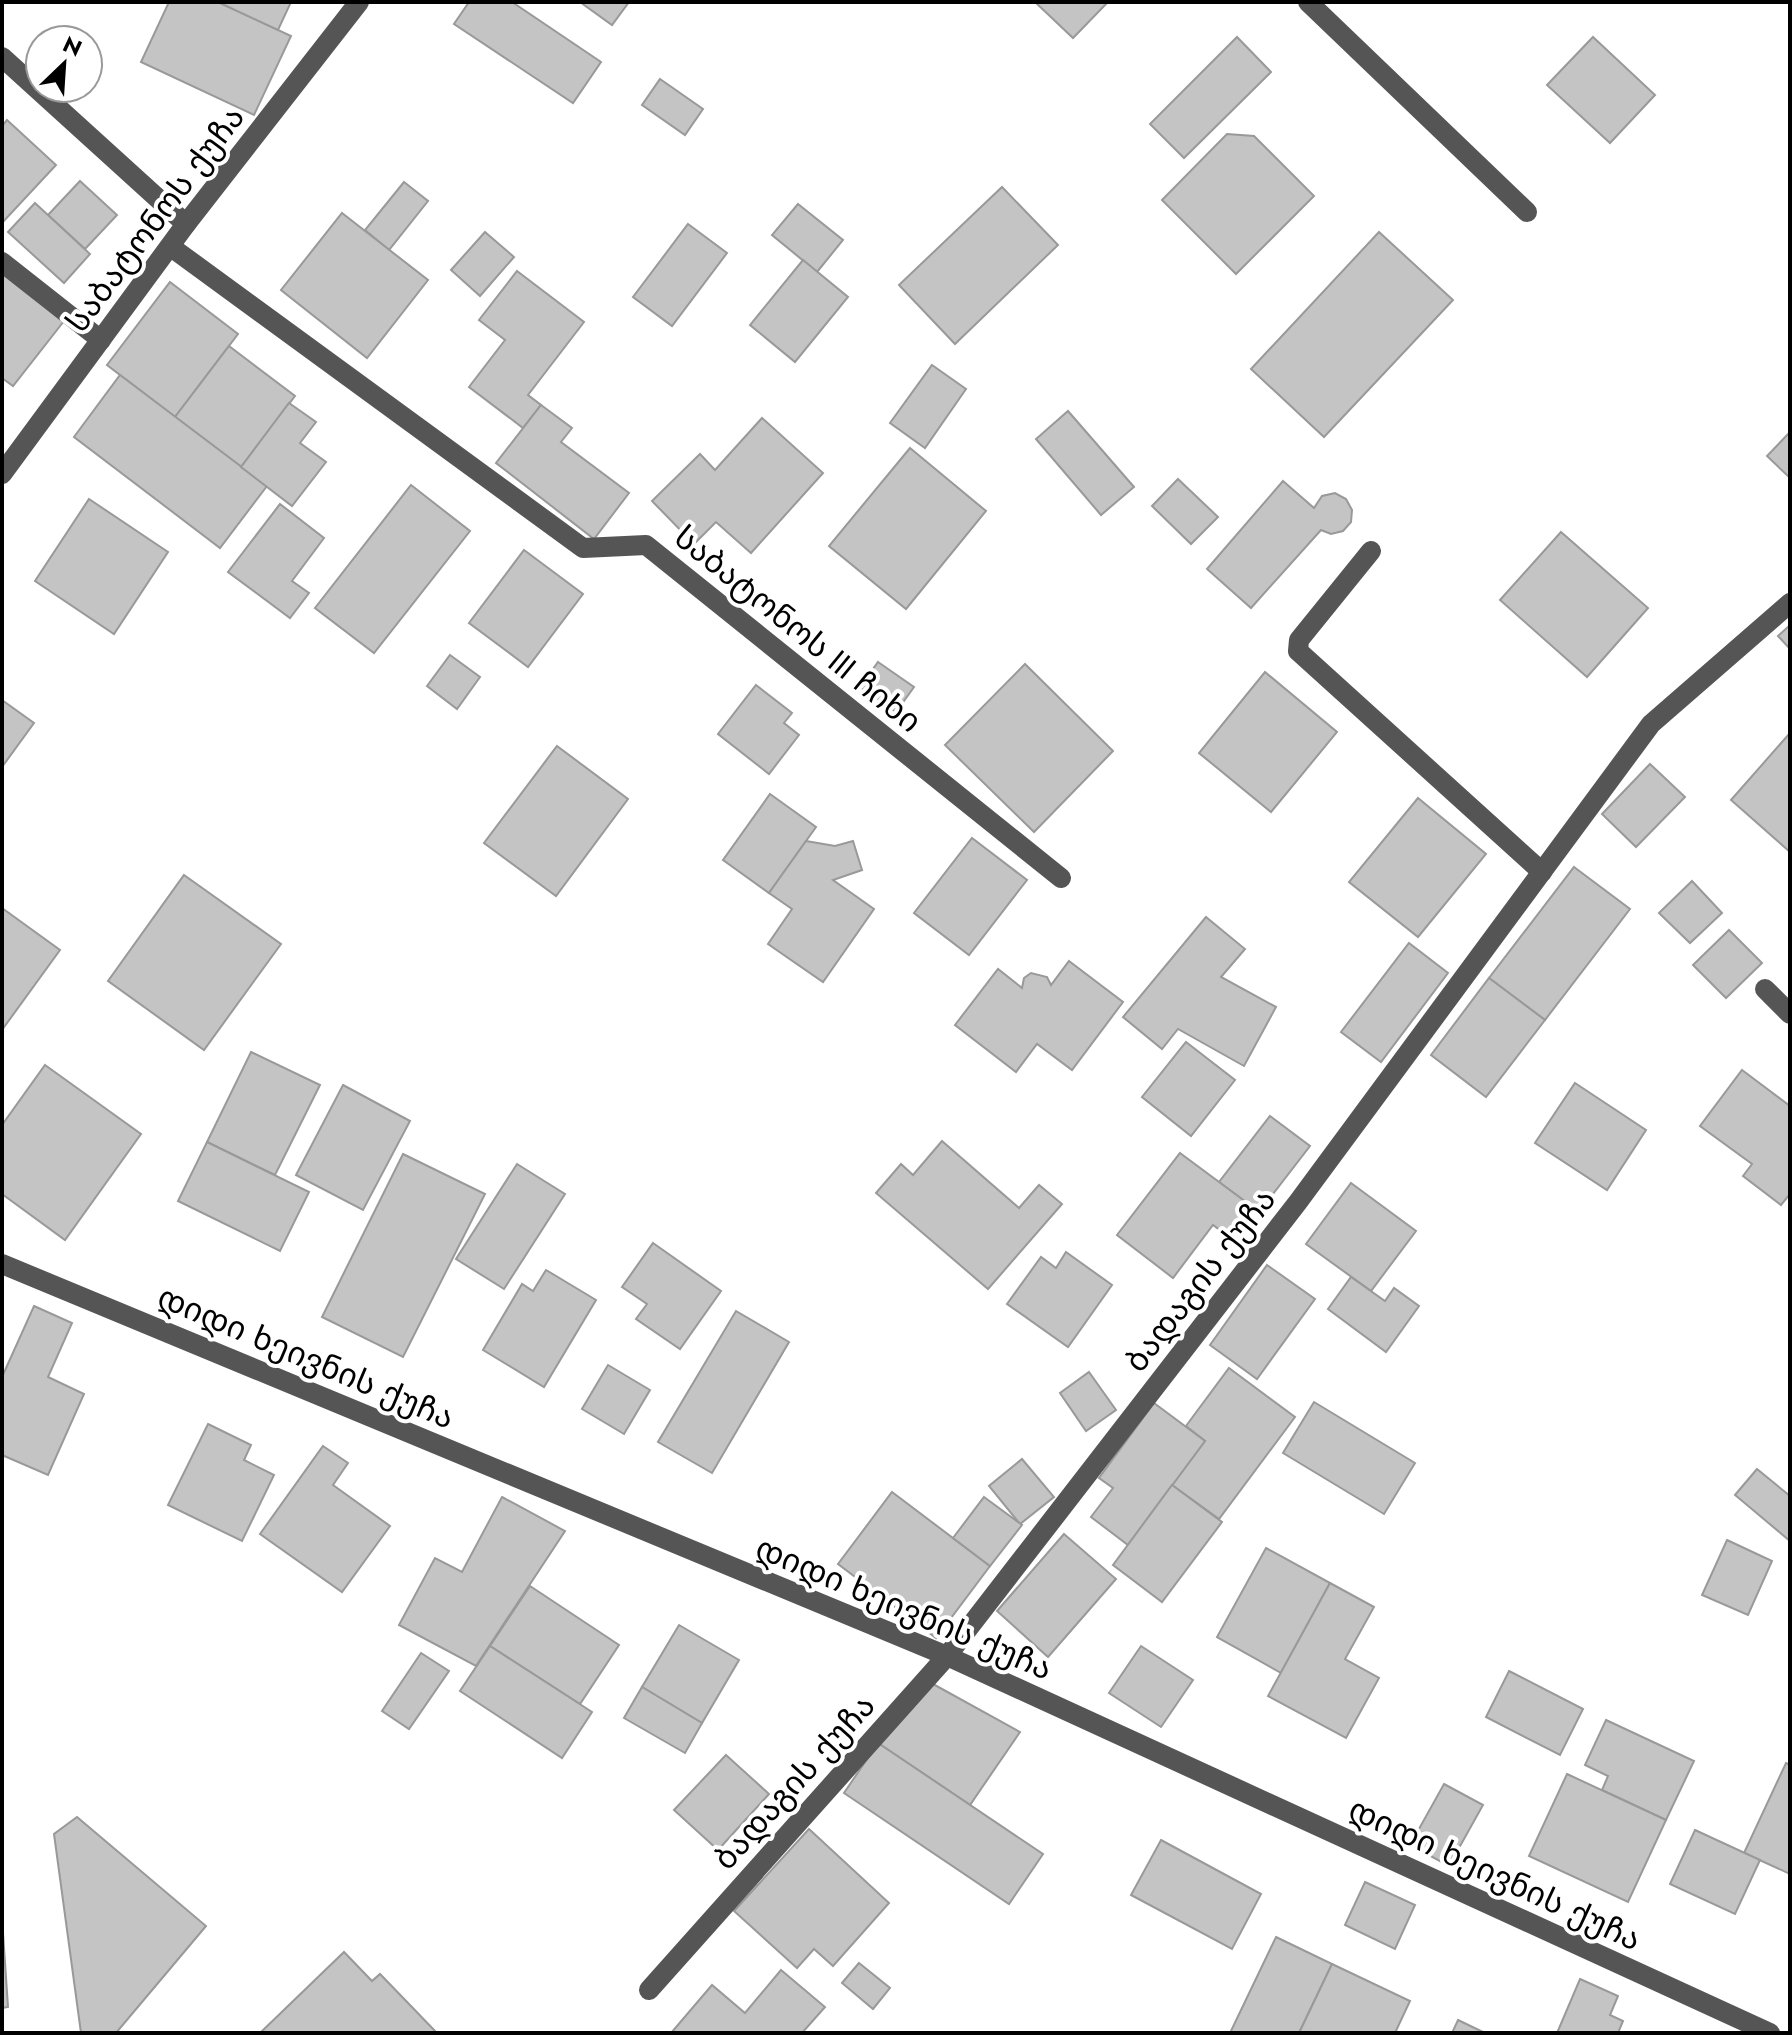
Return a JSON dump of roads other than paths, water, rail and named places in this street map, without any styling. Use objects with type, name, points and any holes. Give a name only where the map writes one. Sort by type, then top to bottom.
[{"type":"street","name":"საბატონოს ქუჩა","points":[[2,474],[186,224],[359,2]]},
{"type":"street","points":[[1308,2],[1527,212]]},
{"type":"street","points":[[2,57],[186,224]]},
{"type":"street","name":"საბატონოს III ჩიხი","points":[[171,247],[583,548],[646,545],[1061,878]]},
{"type":"street","points":[[2,262],[101,340]]},
{"type":"street","points":[[1371,551],[1299,640],[1298,651],[1542,872]]},
{"type":"street","name":"ბადაგის ქუჩა","points":[[649,1990],[947,1656],[1298,1202],[1651,724],[1790,603]]},
{"type":"street","points":[[1765,989],[1790,1014]]},
{"type":"street","name":"დიდი ხეივნის ქუჩა","points":[[2,1264],[947,1656],[1770,2033]]}]
